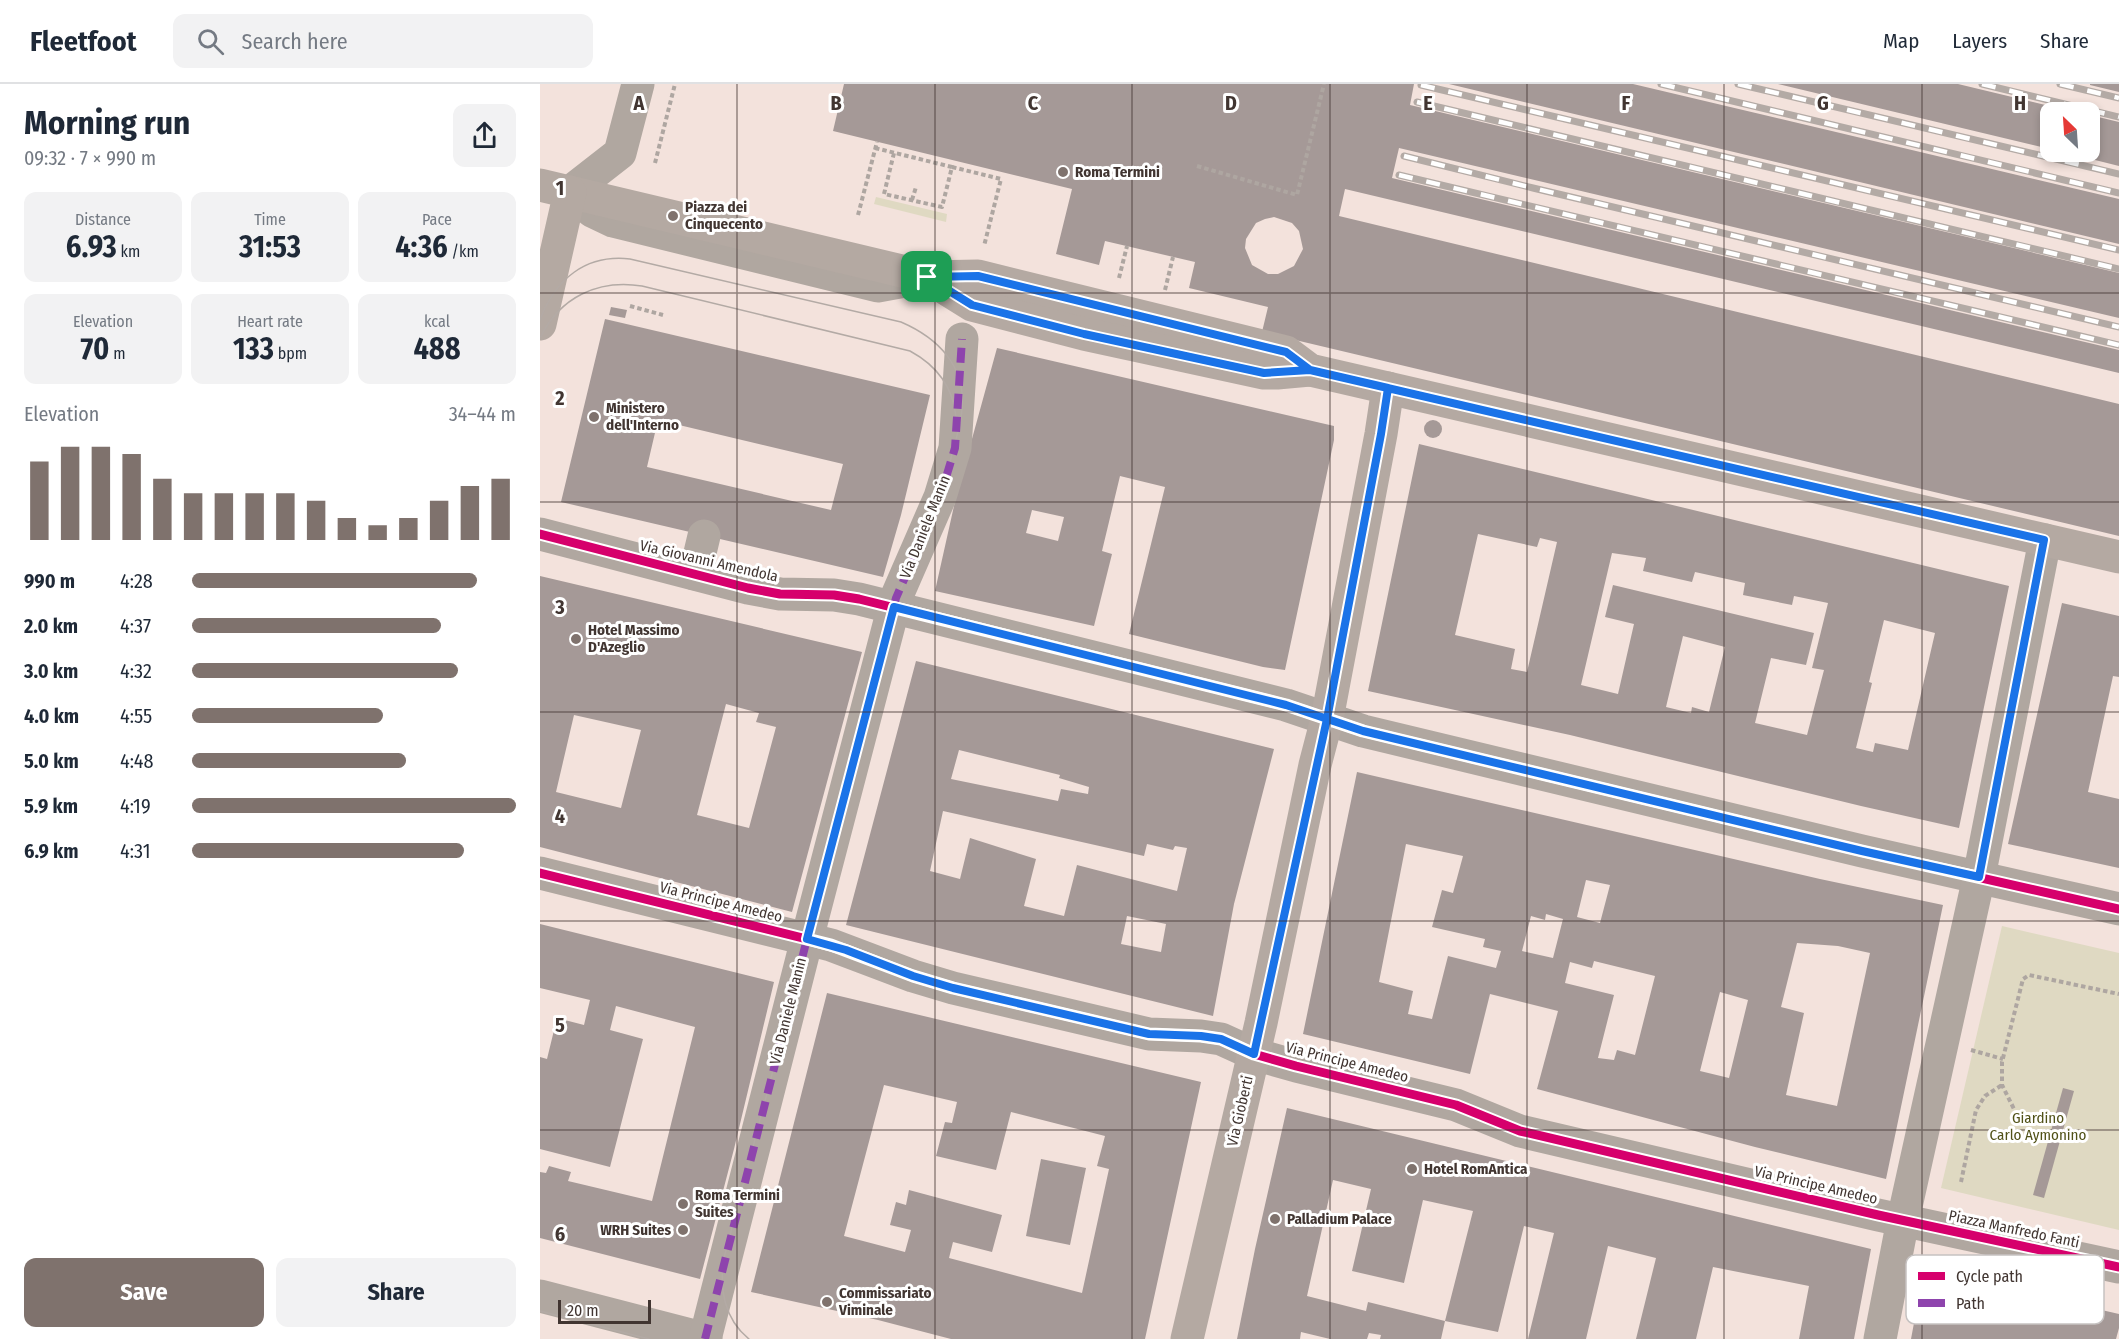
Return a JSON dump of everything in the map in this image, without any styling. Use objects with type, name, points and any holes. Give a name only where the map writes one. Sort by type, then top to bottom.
[{"type":"main road","points":[[540,324],[555,188],[927,277],[978,276],[1286,352],[1310,370],[2119,557]]},
{"type":"main road","name":"Via Gioberti","points":[[1187,1339],[1254,1054],[1327,719],[1388,388]]},
{"type":"street","points":[[555,188],[620,153],[638,84]]},
{"type":"street","name":"Via Daniele Manin","points":[[705,1339],[894,607],[947,474],[955,448],[962,339]]},
{"type":"street","name":"Via Giovanni Amendola","points":[[540,534],[770,592],[843,596],[894,607],[1286,705],[1363,731],[1979,877]]},
{"type":"street","points":[[695,574],[704,536]]},
{"type":"street","points":[[1880,1339],[1903,1220],[1979,877],[2044,540]]},
{"type":"street","name":"Via Principe Amedeo","points":[[540,873],[807,939],[856,953],[913,976],[953,988],[1149,1034],[1221,1039],[1254,1054],[1296,1066],[1456,1105],[1520,1131],[1903,1220]]},
{"type":"street","points":[[1979,877],[2119,909]]},
{"type":"street","name":"Piazza Manfredo Fanti","points":[[1903,1220],[2064,1255]]},
{"type":"street","name":"Piazza Manfredo Fanti","points":[[2104,1264],[2119,1267]]},
{"type":"street","points":[[540,1296],[705,1339]]},
{"type":"path","points":[[654,163],[675,84]]},
{"type":"path","points":[[1197,166],[1297,195],[1324,84]]},
{"type":"path","points":[[858,215],[877,142]]},
{"type":"path","points":[[875,148],[1001,179],[978,276]]},
{"type":"path","points":[[894,153],[884,194],[942,207],[952,167]]},
{"type":"path","points":[[912,200],[916,187]]},
{"type":"path","points":[[1119,282],[1127,246]]},
{"type":"path","points":[[1164,293],[1173,257]]},
{"type":"path","points":[[630,306],[663,315]]},
{"type":"path","points":[[2017,1115],[2002,1085],[2003,1059],[2023,979],[2029,975],[2119,994]]},
{"type":"path","points":[[1965,1048],[2003,1059]]},
{"type":"path","points":[[1961,1182],[1976,1110],[1985,1096],[2002,1085]]},
{"type":"green space","points":[[876,197],[947,214],[946,222],[874,204]]},
{"type":"green space","name":"Giardino Carlo Aymonino","points":[[2002,926],[2119,953],[2119,1230],[1941,1188]]},
{"type":"building","points":[[844,84],[1414,84],[1410,105],[2119,273],[2119,318],[1399,148],[1392,178],[2119,350],[2119,373],[1345,189],[1339,216],[2119,404],[2119,536],[1262,332],[1268,307],[1189,288],[1195,262],[1105,241],[1099,265],[1056,254],[1072,189],[833,131]],"holes":[[[1274,217],[1292,223],[1299,231],[1303,249],[1294,266],[1278,274],[1268,274],[1252,265],[1245,248],[1246,239],[1256,223]]]},
{"type":"building","points":[[1449,84],[1633,84],[2119,199],[2119,244]]},
{"type":"building","points":[[1778,84],[1958,84],[2040,104],[2040,147]]},
{"type":"building","points":[[2119,84],[2119,92],[2090,85]]},
{"type":"building","points":[[2100,117],[2119,122],[2119,166],[2100,161]]},
{"type":"building","points":[[611,307],[627,310],[625,318],[609,315]]},
{"type":"building","points":[[605,319],[930,395],[901,515],[883,577],[561,502]],"holes":[[[658,420],[843,464],[831,510],[647,467]]]},
{"type":"building","points":[[997,348],[1334,426],[1334,440],[1285,670],[1263,667],[1129,634],[1165,487],[1120,476],[1102,551],[1112,554],[1094,626],[935,591],[956,497]],"holes":[[[1032,510],[1064,517],[1058,541],[1026,533]]]},
{"type":"building","points":[[1433,420],[1441,425],[1442,429],[1437,437],[1433,438],[1425,433],[1424,429],[1429,421]]},
{"type":"building","points":[[1419,444],[2009,586],[1959,828],[1570,735],[1368,691]],"holes":[[[1478,534],[1537,547],[1540,538],[1557,542],[1527,672],[1511,669],[1515,649],[1455,635]],[[1612,553],[1646,558],[1643,571],[1692,582],[1695,572],[1745,583],[1743,595],[1792,605],[1794,596],[1828,603],[1812,668],[1824,670],[1807,735],[1755,723],[1771,658],[1806,665],[1814,633],[1613,585],[1605,617],[1634,624],[1618,694],[1581,685]],[[1884,620],[1935,633],[1908,750],[1875,743],[1873,752],[1856,748],[1872,683],[1869,682]],[[1683,636],[1725,647],[1709,712],[1692,707],[1691,713],[1666,707]]]},
{"type":"building","points":[[540,576],[862,652],[792,912],[540,847]],"holes":[[[726,704],[759,713],[756,722],[776,727],[749,828],[697,815]],[[574,715],[641,730],[621,808],[556,792]]]},
{"type":"building","points":[[2062,603],[2119,616],[2119,677],[2113,676],[2088,792],[2119,799],[2119,868],[2008,844]]},
{"type":"building","points":[[916,661],[1274,749],[1234,904],[1213,1016],[846,925]],"holes":[[[959,750],[1060,775],[1059,778],[1089,787],[1088,794],[1061,789],[1058,801],[951,779]],[[943,811],[1144,856],[1147,844],[1173,850],[1175,846],[1187,848],[1177,891],[1077,865],[1064,916],[1024,906],[1036,859],[970,838],[960,879],[930,871]],[[1127,916],[1166,924],[1161,952],[1121,944]]]},
{"type":"building","points":[[1357,772],[1820,879],[1943,905],[1886,1179],[1537,1089],[1558,1011],[1490,994],[1470,1074],[1303,1034]],"holes":[[[1406,844],[1463,856],[1453,893],[1442,890],[1432,927],[1485,939],[1483,947],[1501,951],[1496,968],[1448,956],[1432,1019],[1408,1014],[1413,991],[1379,982]],[[1586,880],[1610,885],[1600,923],[1577,917]],[[1546,914],[1563,919],[1553,958],[1522,951],[1531,916],[1545,920]],[[1797,943],[1838,946],[1870,953],[1837,1106],[1786,1095],[1804,1013],[1781,1007]],[[1594,961],[1655,976],[1635,1055],[1617,1050],[1614,1060],[1598,1058],[1614,995],[1565,983],[1570,962],[1592,968]],[[1720,992],[1748,1000],[1729,1078],[1700,1071]]]},
{"type":"building","points":[[540,924],[774,982],[700,1279],[540,1238],[540,1172],[546,1173],[549,1166],[571,1172],[568,1181],[652,1201],[695,1027],[616,1006],[610,1030],[643,1039],[610,1167],[540,1149],[540,1057],[547,1059],[557,1018],[584,1025],[590,1000],[540,988]]},
{"type":"building","points":[[827,993],[1201,1082],[1145,1339],[951,1339],[751,1292]],"holes":[[[884,1085],[957,1102],[952,1123],[945,1122],[936,1156],[996,1170],[1011,1112],[1105,1136],[1097,1166],[1109,1169],[1082,1293],[949,1258],[953,1242],[992,1252],[1002,1215],[909,1190],[906,1205],[896,1202],[890,1225],[911,1230],[905,1252],[844,1236]]]},
{"type":"building","points":[[2063,1088],[2074,1091],[2044,1198],[2033,1195]]},
{"type":"building","points":[[1287,1108],[1871,1249],[1854,1339],[1799,1339],[1809,1286],[1713,1267],[1696,1339],[1636,1339],[1656,1258],[1608,1246],[1586,1339],[1528,1339],[1554,1233],[1524,1226],[1498,1332],[1445,1321],[1441,1339],[1380,1339],[1381,1335],[1369,1333],[1367,1339],[1330,1339],[1301,1332],[1300,1339],[1237,1339]],"holes":[[[1333,1180],[1371,1189],[1352,1271],[1404,1283],[1423,1200],[1473,1211],[1445,1321],[1368,1302],[1366,1311],[1307,1296]]]},
{"type":"building","points":[[1041,1159],[1086,1168],[1070,1245],[1026,1236]]},
{"type":"building","points":[[2104,1311],[2119,1314],[2116,1339],[1911,1339],[1914,1324],[2104,1324]]},
{"type":"tram line","points":[[540,320],[554,292],[574,272],[599,261],[630,259],[901,322],[927,336],[947,355],[954,367],[962,394],[958,432],[939,504],[894,607],[724,1258],[722,1280],[725,1302],[734,1322],[749,1339]]},
{"type":"tram line","points":[[540,338],[558,312],[582,294],[610,285],[642,286],[910,351],[928,363],[942,378],[951,396],[956,417]]},
{"type":"tram line","points":[[540,1311],[649,1339]]},
{"type":"railway","points":[[1661,84],[2119,193]]},
{"type":"railway","points":[[1738,84],[2119,174]]},
{"type":"railway","points":[[1982,84],[2119,117]]},
{"type":"railway","points":[[2060,84],[2119,98]]},
{"type":"railway","points":[[1421,85],[2119,250]]},
{"type":"railway","points":[[1417,102],[2119,269]]},
{"type":"railway","points":[[1404,156],[2119,327]]},
{"type":"railway","points":[[1399,175],[2119,345]]},
{"type":"marked path","points":[[705,1339],[896,598],[940,497],[955,448],[962,339]]},
{"type":"cycle path","points":[[540,534],[748,588],[780,594],[834,595],[859,599],[1286,705],[1363,731],[1862,851],[2119,909]]},
{"type":"cycle path","points":[[540,873],[831,945],[913,976],[953,988],[1149,1034],[1221,1039],[1254,1054],[1296,1066],[1456,1105],[1520,1131],[1878,1215],[2063,1255]]},
{"type":"cycle path","points":[[2104,1264],[2119,1267]]},
{"type":"place","name":"Roma Termini","points":[[1063,172]]},
{"type":"place","name":"Piazza dei Cinquecento","points":[[673,216]]},
{"type":"place","name":"Ministero dell'Interno","points":[[594,417]]},
{"type":"place","name":"Hotel Massimo D'Azeglio","points":[[576,639]]},
{"type":"place","name":"Hotel RomAntica","points":[[1412,1169]]},
{"type":"place","name":"Roma Termini Suites","points":[[683,1204]]},
{"type":"place","name":"Palladium Palace","points":[[1275,1219]]},
{"type":"place","name":"WRH Suites","points":[[683,1230]]},
{"type":"place","name":"Commissariato Viminale","points":[[827,1302]]},
{"type":"route","points":[[927,277],[972,305],[1084,334],[1264,373],[1310,370],[2044,540],[1979,877],[1363,731],[1327,719],[1286,705],[894,607],[807,939],[846,950],[913,976],[953,988],[1149,1034],[1191,1035],[1221,1039],[1254,1054],[1315,765],[1327,719],[1381,434],[1388,388],[1310,370],[1286,352],[978,276],[927,277]]}]
